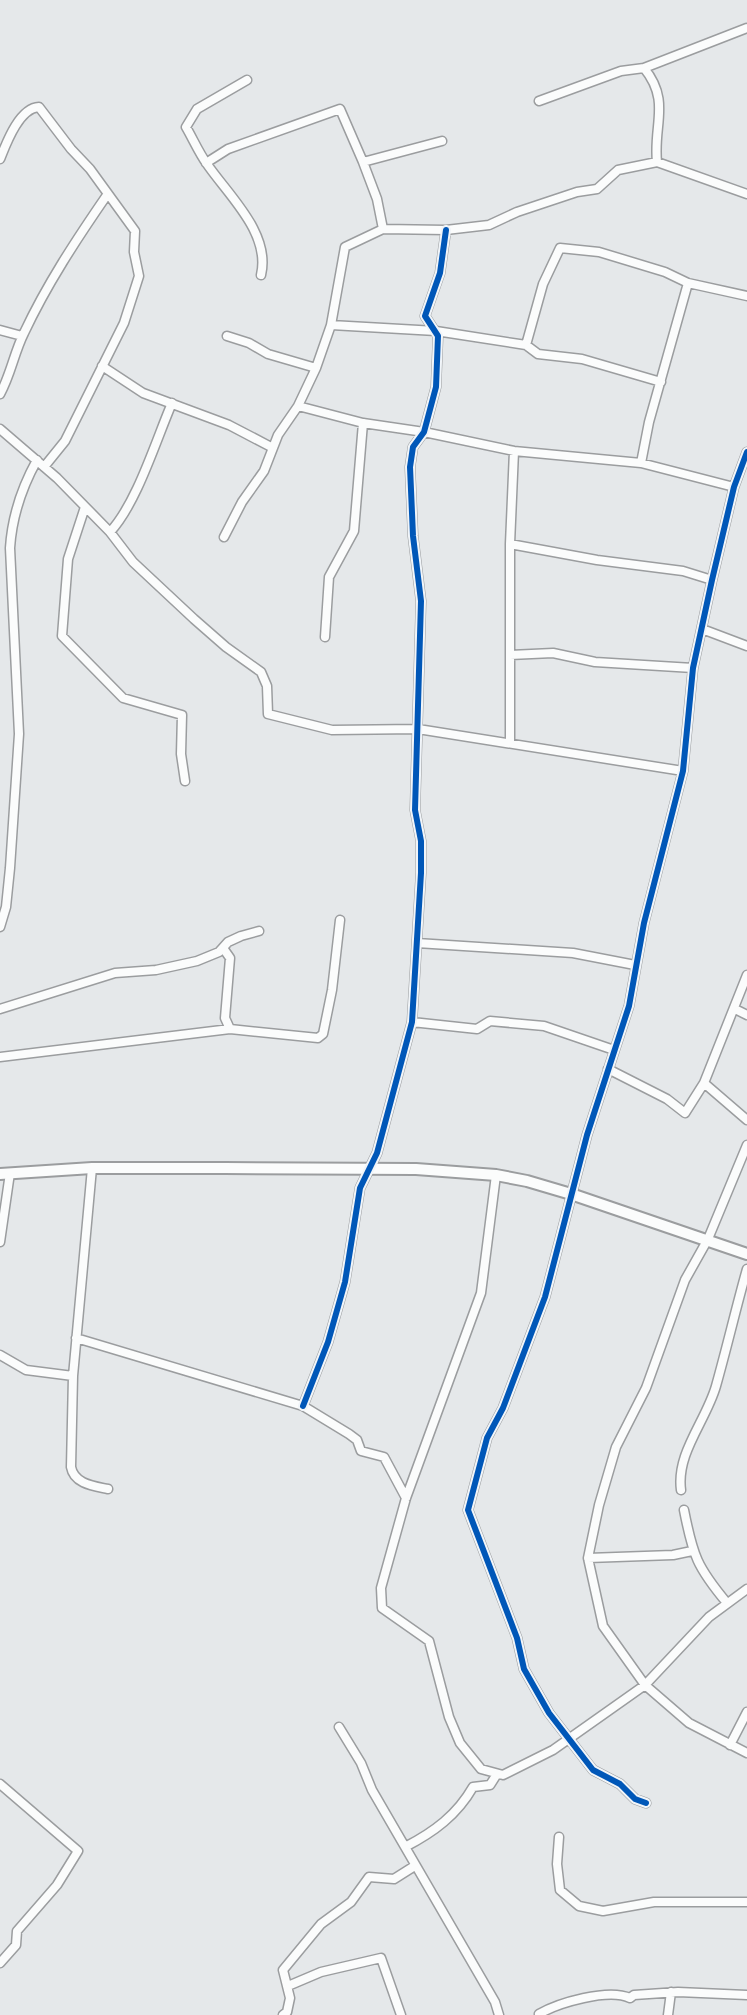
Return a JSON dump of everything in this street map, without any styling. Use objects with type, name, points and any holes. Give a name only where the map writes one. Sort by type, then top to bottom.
[{"type":"street","points":[[539,101],[621,71],[644,68],[747,28]]},
{"type":"street","points":[[644,68],[654,80],[661,114],[655,142],[657,162]]},
{"type":"street","points":[[247,80],[197,109],[186,127],[206,163],[245,214],[257,240],[263,266],[261,275]]},
{"type":"street","points":[[0,159],[7,141],[26,114],[33,107],[39,107],[71,149],[90,169],[135,231],[134,252],[140,276],[124,323],[65,441],[40,463],[25,483],[11,534],[10,580],[19,734],[10,868],[6,907],[0,927]]},
{"type":"street","points":[[206,163],[228,149],[340,109],[377,199],[383,229]]},
{"type":"street","points":[[363,162],[441,141]]},
{"type":"street","points":[[224,537],[242,502],[264,471],[278,435],[298,406],[316,368],[331,325],[345,247],[383,229],[446,231],[489,225],[517,212],[577,192],[597,189],[618,170],[657,162],[747,194]]},
{"type":"street","points":[[0,394],[10,376],[22,336],[60,263],[107,195]]},
{"type":"street","points":[[303,1406],[328,1342],[345,1282],[360,1188],[384,1130],[412,1022],[421,873],[421,841],[416,810],[421,602],[410,485],[413,447],[424,432],[436,387],[436,331],[425,316],[440,273],[446,231]]},
{"type":"street","points":[[526,345],[543,284],[560,248],[599,252],[688,283],[747,297]]},
{"type":"street","points":[[641,463],[688,283]]},
{"type":"street","points":[[331,325],[436,331],[526,345],[538,354],[582,359],[661,382]]},
{"type":"street","points":[[0,330],[22,336]]},
{"type":"street","points":[[227,336],[249,343],[268,354],[316,368]]},
{"type":"street","points":[[102,366],[143,393],[229,425],[273,448]]},
{"type":"street","points":[[110,532],[118,524],[132,498],[172,403]]},
{"type":"street","points":[[298,406],[363,423],[424,432],[514,452],[641,463],[734,487]]},
{"type":"street","points":[[325,638],[329,577],[354,531],[363,423]]},
{"type":"street","points":[[0,429],[40,463],[85,507],[110,532],[133,562],[194,619],[226,647],[261,672],[267,686],[267,714],[332,730],[418,729],[684,771]]},
{"type":"street","points":[[510,743],[510,544],[514,452]]},
{"type":"street","points":[[646,1803],[635,1799],[616,1781],[593,1770],[549,1713],[524,1669],[517,1638],[468,1510],[487,1438],[503,1408],[535,1326],[571,1194],[629,1005],[635,965],[684,771],[693,668],[734,487],[747,452]]},
{"type":"street","points":[[85,507],[68,559],[62,636],[123,699],[182,715],[181,754],[185,781]]},
{"type":"street","points":[[510,544],[597,560],[684,571],[712,580]]},
{"type":"street","points":[[702,629],[747,646]]},
{"type":"street","points":[[510,655],[553,653],[596,662],[693,668]]},
{"type":"street","points":[[0,1057],[230,1029],[321,1037],[332,990],[340,920]]},
{"type":"street","points":[[0,1009],[115,973],[156,970],[197,961],[222,951],[241,936],[259,931]]},
{"type":"street","points":[[417,943],[573,953],[635,965]]},
{"type":"street","points":[[222,951],[230,958],[225,1018],[230,1029]]},
{"type":"street","points":[[608,1069],[676,1104],[684,1113],[704,1083],[747,975]]},
{"type":"street","points":[[735,1009],[747,1015]]},
{"type":"street","points":[[412,1022],[477,1029],[490,1021],[544,1026],[614,1050]]},
{"type":"street","points":[[704,1083],[747,1119]]},
{"type":"street","points":[[747,1145],[708,1239],[685,1280],[646,1388],[616,1448],[599,1506],[588,1557],[603,1626],[645,1685],[689,1723],[747,1753]]},
{"type":"street","points":[[92,1168],[73,1376],[72,1472],[84,1483],[108,1489]]},
{"type":"street","points":[[0,1242],[5,1174],[92,1168],[416,1169],[496,1175],[527,1180],[747,1254]]},
{"type":"street","points":[[496,1175],[481,1293],[406,1498],[381,1588],[382,1608],[429,1641],[450,1717],[460,1743],[481,1769],[497,1774],[511,1773],[570,1738],[645,1685],[709,1617],[747,1589]]},
{"type":"street","points":[[681,1490],[679,1478],[683,1462],[704,1420],[716,1388],[747,1269]]},
{"type":"street","points":[[76,1338],[303,1406],[357,1440],[361,1450],[384,1457],[406,1498]]},
{"type":"street","points":[[0,1355],[26,1370],[73,1376]]},
{"type":"street","points":[[684,1510],[692,1551],[704,1576],[727,1603]]},
{"type":"street","points":[[588,1557],[673,1555],[692,1551]]},
{"type":"street","points":[[730,1745],[747,1712]]},
{"type":"street","points":[[339,1727],[405,1847],[495,2002],[499,2015]]},
{"type":"street","points":[[405,1847],[431,1833],[465,1802],[473,1787],[490,1785],[497,1774]]},
{"type":"street","points":[[0,1784],[78,1851],[57,1885],[17,1931],[16,1945],[0,1963]]},
{"type":"street","points":[[559,1837],[557,1864],[560,1890],[579,1906],[591,1911],[654,1902],[747,1902]]},
{"type":"street","points":[[283,2015],[287,2012],[289,2005],[288,1986],[283,1970],[321,1924],[351,1902],[369,1877],[394,1879],[413,1867]]},
{"type":"street","points":[[288,1986],[321,1972],[381,1958],[401,2015]]},
{"type":"street","points":[[539,2014],[554,2005],[574,2000],[622,1995],[630,1998],[634,1995],[671,1992],[747,1995]]},
{"type":"street","points":[[668,2015],[671,1992]]},
{"type":"cycle path","points":[[303,1406],[328,1342],[345,1282],[360,1188],[377,1153],[412,1022],[421,873],[421,841],[415,810],[421,601],[413,536],[410,467],[413,447],[424,432],[436,387],[438,336],[425,316],[440,273],[446,230]]},
{"type":"cycle path","points":[[646,1803],[635,1799],[620,1784],[593,1770],[549,1713],[524,1669],[517,1638],[468,1510],[487,1438],[503,1408],[545,1297],[587,1135],[629,1006],[644,923],[683,771],[693,668],[734,487],[747,452]]}]
